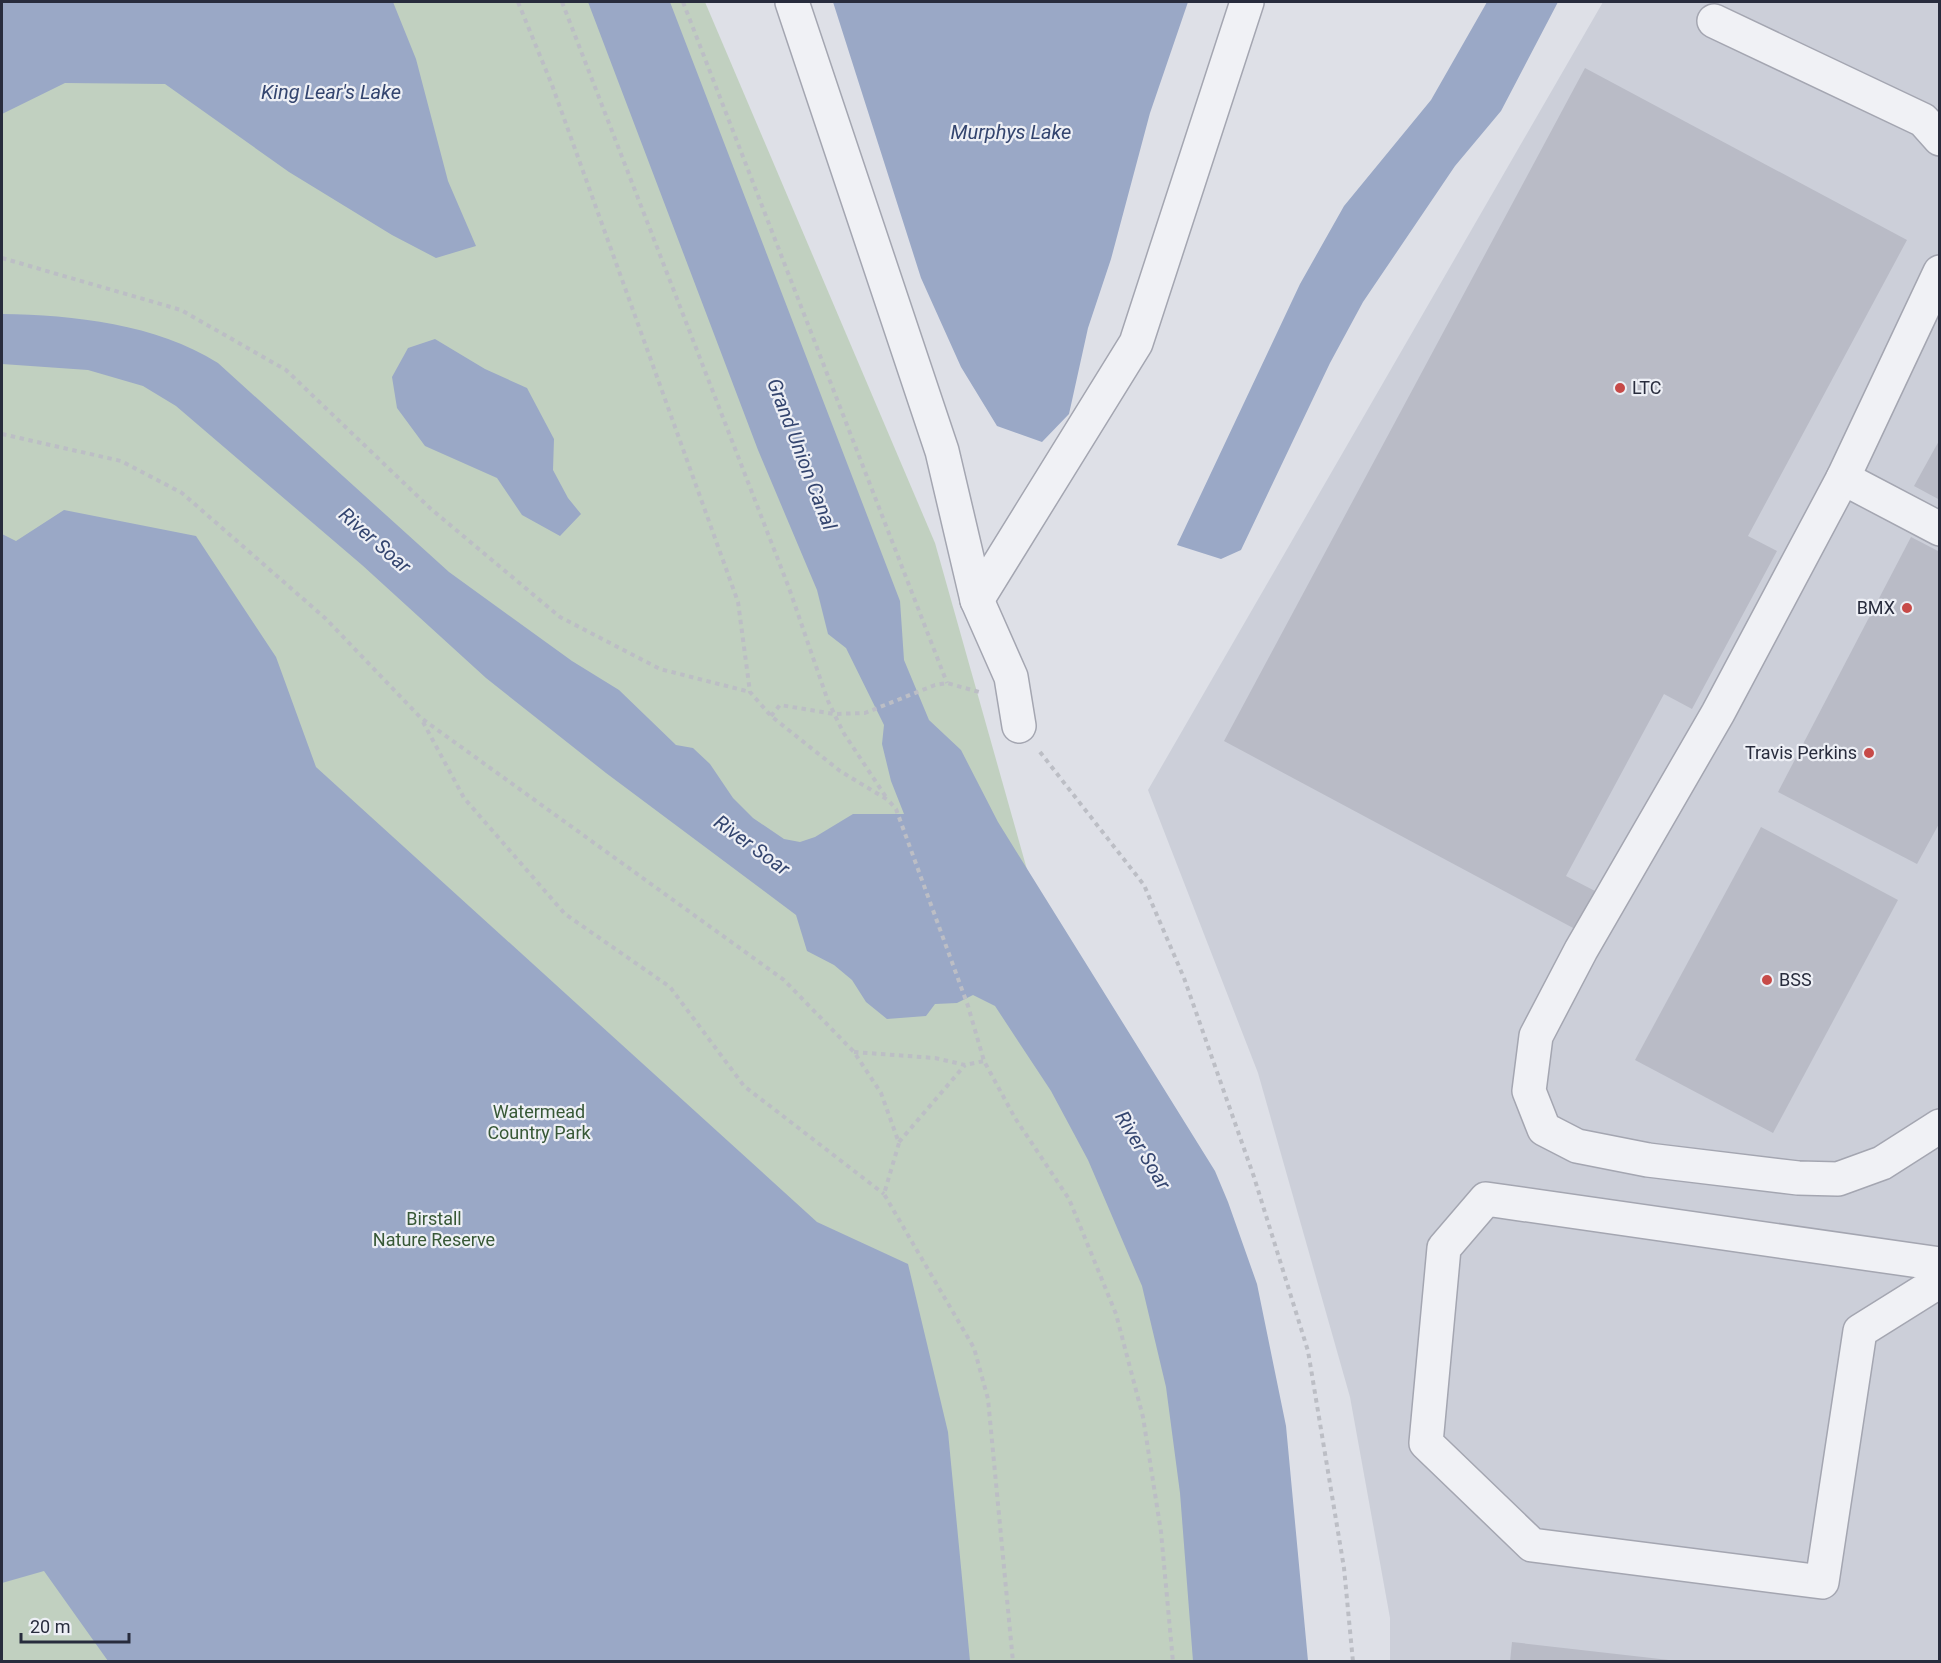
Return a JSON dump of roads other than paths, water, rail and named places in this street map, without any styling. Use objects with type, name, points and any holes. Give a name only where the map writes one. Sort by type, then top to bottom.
[{"type":"lane","points":[[792,2],[942,451],[977,600],[1011,677],[1019,726]]},
{"type":"lane","points":[[977,600],[1136,343],[1247,2]]},
{"type":"lane","points":[[1714,21],[1923,120],[1940,139]]},
{"type":"lane","points":[[1940,273],[1843,478],[1718,713],[1581,950],[1536,1035],[1529,1091],[1544,1129],[1577,1146],[1648,1160],[1798,1178],[1838,1179],[1882,1163],[1940,1126]]},
{"type":"lane","points":[[1843,478],[1940,529]]},
{"type":"lane","points":[[1939,1282],[1860,1330],[1822,1582],[1532,1545],[1426,1443],[1444,1248],[1486,1199],[1940,1263]]},
{"type":"water","name":"King Lear's Lake","points":[[2,2],[393,2],[416,59],[448,181],[476,246],[436,258],[392,235],[289,172],[165,84],[65,83],[2,114]]},
{"type":"water","points":[[588,2],[670,2],[900,601],[904,660],[929,720],[961,750],[998,822],[1215,1171],[1257,1284],[1286,1426],[1308,1661],[1193,1661],[1180,1493],[1166,1387],[1142,1286],[1088,1160],[1051,1091],[995,1006],[973,995],[957,1003],[935,1004],[926,1016],[887,1019],[866,1002],[852,980],[834,965],[807,951],[796,915],[606,773],[486,678],[362,565],[176,406],[143,386],[88,370],[2,364],[2,314],[57,317],[114,324],[168,339],[194,350],[218,363],[449,572],[572,661],[619,690],[676,745],[693,748],[710,764],[733,798],[753,818],[784,839],[800,842],[815,837],[853,814],[904,814],[891,781],[882,744],[884,725],[846,648],[828,634],[817,590],[758,450]]},
{"type":"water","name":"Murphys Lake","points":[[833,2],[1188,2],[1150,113],[1111,259],[1088,328],[1069,414],[1042,442],[997,426],[961,367],[921,278]]},
{"type":"water","points":[[1487,2],[1558,2],[1501,111],[1455,166],[1363,302],[1330,363],[1241,550],[1221,559],[1177,545],[1300,284],[1344,206],[1431,100]]},
{"type":"water","points":[[435,339],[485,369],[527,388],[554,439],[553,470],[568,498],[581,514],[560,536],[522,515],[497,478],[425,446],[397,408],[392,377],[408,348]]},
{"type":"water","name":"Birstall Nature Reserve","points":[[64,510],[196,536],[276,657],[316,767],[817,1222],[908,1264],[948,1432],[970,1661],[108,1661],[44,1571],[2,1583],[2,534],[16,541]]},
{"type":"place","name":"LTC","points":[[1620,388]]},
{"type":"place","name":"BMX","points":[[1907,608]]},
{"type":"place","name":"Travis Perkins","points":[[1869,753]]},
{"type":"place","name":"BSS","points":[[1767,980]]},
{"type":"water label","name":"Grand Union Canal","points":[[802,454]]},
{"type":"water label","name":"River Soar","points":[[375,540]]},
{"type":"water label","name":"River Soar","points":[[752,845]]},
{"type":"water label","name":"River Soar","points":[[1143,1150]]},
{"type":"park label","name":"Watermead Country Park","points":[[539,1122]]}]
